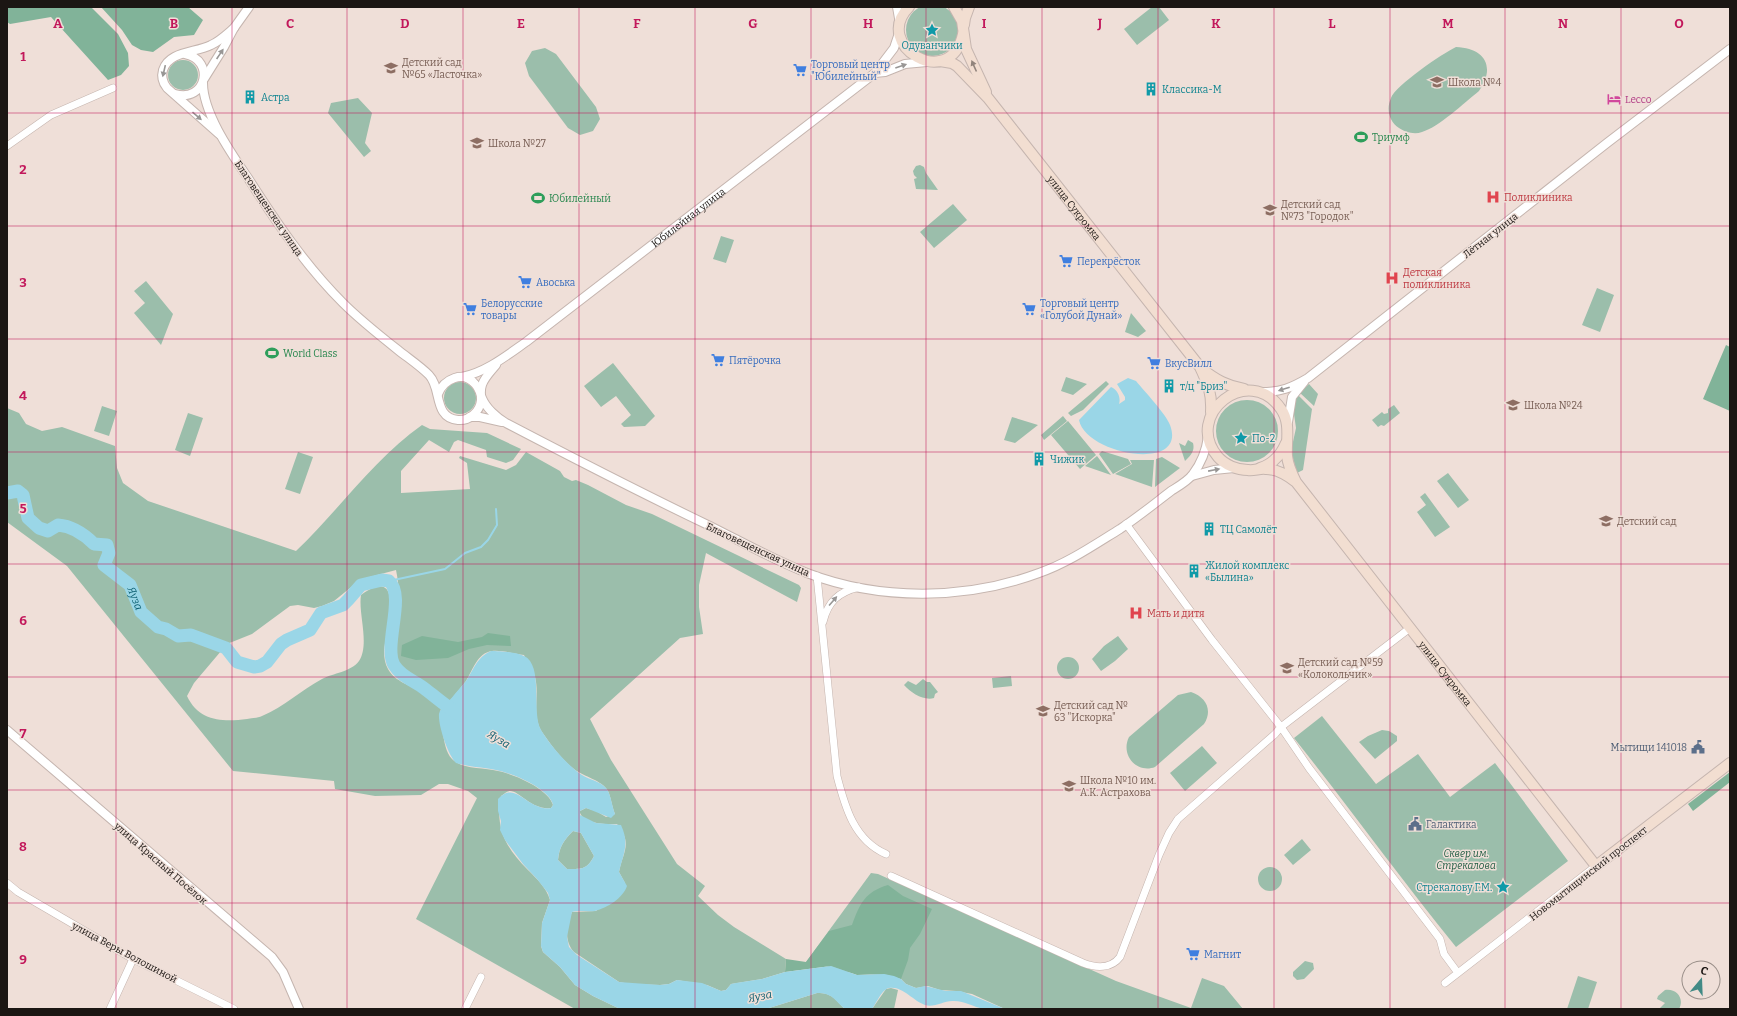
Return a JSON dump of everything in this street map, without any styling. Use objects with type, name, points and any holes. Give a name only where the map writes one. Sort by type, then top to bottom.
[{"type":"main road","points":[[909,7],[904,14],[900,29],[903,44],[911,54],[922,60],[928,61],[946,58],[956,51],[962,40],[965,18],[969,7]]},
{"type":"main road","points":[[954,7],[960,15],[966,49],[988,98]]},
{"type":"main road","name":"улица Сукромка","points":[[940,60],[947,61],[957,66],[988,98],[1200,367],[1219,382],[1228,386],[1253,391]]},
{"type":"main road","name":"улица Сукромка","points":[[1200,367],[1210,389],[1212,399],[1211,414]]},
{"type":"main road","points":[[1253,391],[1269,396],[1276,402],[1282,410],[1288,429],[1287,456],[1296,482],[1283,473],[1275,470],[1265,468],[1256,470],[1236,468],[1226,464],[1219,458],[1214,451],[1208,434],[1211,414],[1224,398],[1231,394],[1253,391]]},
{"type":"main road","points":[[1256,470],[1265,466],[1279,456],[1286,443],[1288,429]]},
{"type":"main road","name":"улица Сукромка","points":[[1296,482],[1596,866]]},
{"type":"main road","name":"Новомытищинский проспект","points":[[1596,866],[1730,763]]},
{"type":"street","points":[[175,94],[186,96],[198,90],[234,28],[249,7]]},
{"type":"street","points":[[897,7],[900,29]]},
{"type":"street","points":[[221,136],[191,111],[165,84],[163,72],[166,64],[172,58],[215,43],[234,28]]},
{"type":"street","name":"Юбилейная улица","points":[[458,377],[480,372],[526,342],[875,73],[894,48],[900,29]]},
{"type":"street","name":"Лётная улица","points":[[1308,378],[1607,143],[1730,49]]},
{"type":"street","points":[[184,54],[190,55],[199,62],[203,69],[206,102],[221,136]]},
{"type":"street","name":"Юбилейная улица","points":[[875,73],[885,72],[905,64],[928,61]]},
{"type":"street","points":[[7,146],[32,126],[51,115],[114,88]]},
{"type":"street","name":"Благовещенская улица","points":[[221,136],[289,240],[326,284],[368,325],[428,374]]},
{"type":"street","name":"Юбилейная улица","points":[[481,395],[483,383],[500,360]]},
{"type":"street","points":[[428,374],[439,378],[458,377],[475,383],[492,411],[506,423]]},
{"type":"street","points":[[428,374],[434,382],[440,408],[447,416],[458,420],[470,417],[487,418],[506,423]]},
{"type":"street","points":[[438,394],[444,384],[458,377]]},
{"type":"street","points":[[1253,391],[1276,392],[1286,390],[1308,378]]},
{"type":"street","points":[[1288,429],[1288,414],[1292,397],[1308,378]]},
{"type":"street","points":[[470,417],[479,408],[481,395]]},
{"type":"street","name":"Благовещенская улица","points":[[506,423],[634,490],[806,573],[860,587],[916,594],[990,588],[1023,579],[1051,568],[1076,555],[1126,524],[1192,476]]},
{"type":"street","points":[[1192,476],[1204,454],[1208,434]]},
{"type":"street","points":[[1192,476],[1214,470],[1236,468]]},
{"type":"street","points":[[1126,524],[1212,640],[1281,727],[1309,768],[1440,939],[1444,954],[1458,973]]},
{"type":"street","points":[[817,576],[834,760],[841,794],[851,820],[862,837],[876,850],[886,854]]},
{"type":"street","points":[[822,630],[826,612],[834,598],[851,589],[860,587]]},
{"type":"street","points":[[891,876],[1083,963],[1098,967],[1109,965],[1120,956],[1159,855],[1177,821],[1281,727],[1338,684],[1400,634],[1410,628]]},
{"type":"street","name":"улица Красный Посёлок","points":[[7,730],[272,957],[283,972],[299,1009]]},
{"type":"street","name":"Новомытищинский проспект","points":[[1445,983],[1596,866]]},
{"type":"street","name":"улица Веры Волошиной","points":[[7,883],[18,892],[133,959],[234,1009]]},
{"type":"street","points":[[110,1009],[133,959]]},
{"type":"street","points":[[465,1009],[481,977]]},
{"type":"green space","points":[[932,4],[942,6],[950,12],[956,20],[958,30],[956,40],[950,48],[942,54],[932,56],[922,54],[914,48],[908,40],[906,30],[908,20],[914,12],[922,6]]},
{"type":"green space","points":[[7,7],[91,7],[118,34],[128,53],[129,66],[121,75],[108,80],[51,17],[10,24],[7,22]]},
{"type":"green space","points":[[101,7],[188,7],[203,20],[194,35],[174,37],[153,52],[141,50],[132,45],[122,30]]},
{"type":"green space","points":[[1152,7],[1159,7],[1169,20],[1137,45],[1124,29]]},
{"type":"green space","points":[[1456,47],[1474,51],[1481,55],[1485,60],[1487,74],[1479,91],[1444,120],[1429,129],[1419,133],[1413,133],[1399,128],[1393,122],[1389,114],[1389,102],[1394,93],[1420,70]]},
{"type":"green space","points":[[545,48],[556,54],[596,107],[600,119],[593,131],[580,135],[568,128],[529,76],[525,63],[532,51]]},
{"type":"green space","points":[[183,60],[194,64],[198,75],[194,86],[183,90],[172,86],[168,75],[172,64]]},
{"type":"green space","points":[[358,98],[372,113],[365,143],[371,151],[364,157],[328,113],[331,103]]},
{"type":"green space","points":[[920,165],[924,167],[926,173],[938,190],[916,189],[914,179],[917,178],[913,171],[916,166]]},
{"type":"green space","points":[[953,204],[967,220],[934,248],[920,232]]},
{"type":"green space","points":[[721,236],[734,240],[726,263],[713,259]]},
{"type":"green space","points":[[146,281],[173,314],[161,345],[134,313],[145,303],[134,291]]},
{"type":"green space","points":[[1597,288],[1614,295],[1600,332],[1582,325]]},
{"type":"green space","points":[[1131,313],[1146,331],[1138,337],[1125,332]]},
{"type":"green space","points":[[1726,345],[1730,347],[1730,411],[1703,399]]},
{"type":"green space","points":[[613,363],[655,416],[645,426],[624,427],[621,424],[631,415],[616,396],[601,407],[584,386]]},
{"type":"green space","points":[[1066,377],[1087,384],[1073,395],[1061,391]]},
{"type":"green space","points":[[1106,381],[1109,384],[1083,410],[1071,416],[1068,413]]},
{"type":"green space","points":[[457,382],[463,382],[473,389],[476,398],[475,404],[469,411],[463,414],[457,414],[447,407],[444,401],[444,395],[451,385]]},
{"type":"green space","points":[[1309,384],[1318,394],[1314,406],[1299,392]]},
{"type":"green space","points":[[1297,394],[1312,409],[1303,470],[1297,473],[1291,451],[1296,428],[1293,407]]},
{"type":"green space","points":[[1241,400],[1253,400],[1269,409],[1276,419],[1278,431],[1276,443],[1269,453],[1253,462],[1241,462],[1230,457],[1221,448],[1216,437],[1216,425],[1221,414],[1230,405]]},
{"type":"green space","points":[[1394,405],[1400,413],[1384,426],[1381,425],[1378,427],[1372,420],[1382,412],[1384,414],[1388,413],[1388,409]]},
{"type":"green space","points":[[102,406],[117,411],[109,436],[94,431]]},
{"type":"green space","points":[[7,408],[19,413],[26,424],[42,431],[62,427],[115,446],[117,468],[123,483],[148,501],[296,551],[388,453],[422,425],[430,429],[487,433],[521,449],[513,460],[506,463],[487,457],[486,450],[458,440],[454,442],[449,452],[429,440],[401,471],[401,493],[470,489],[467,463],[459,458],[460,456],[506,470],[516,465],[526,452],[560,471],[564,477],[572,481],[576,480],[626,505],[652,514],[799,585],[801,588],[797,602],[706,553],[699,585],[699,607],[703,634],[680,638],[590,719],[611,760],[677,864],[705,886],[698,896],[718,915],[734,927],[786,959],[785,972],[762,979],[731,984],[726,990],[721,991],[707,985],[677,980],[669,984],[660,985],[630,984],[619,982],[574,952],[567,938],[567,927],[572,912],[596,911],[625,883],[619,872],[626,848],[625,837],[622,831],[617,824],[591,822],[586,820],[580,813],[580,811],[586,808],[596,811],[606,817],[615,814],[608,791],[602,784],[578,772],[565,761],[542,732],[536,712],[537,691],[535,677],[524,655],[496,651],[487,652],[479,658],[466,681],[450,701],[404,670],[396,655],[400,616],[396,570],[366,578],[355,584],[334,601],[322,606],[314,608],[298,605],[290,606],[252,634],[227,644],[194,683],[187,696],[192,705],[198,711],[213,718],[221,720],[238,720],[257,718],[278,708],[322,679],[351,668],[359,661],[364,646],[361,595],[373,588],[384,587],[389,593],[390,602],[390,613],[384,651],[386,665],[391,674],[422,693],[441,709],[440,721],[448,754],[457,763],[468,767],[498,771],[513,775],[538,788],[550,799],[553,805],[551,808],[544,808],[532,804],[514,792],[510,791],[501,796],[499,818],[504,836],[508,845],[520,862],[544,887],[550,900],[542,923],[541,946],[543,952],[560,967],[575,985],[593,996],[620,1009],[575,1009],[416,919],[477,798],[468,791],[448,784],[439,784],[421,795],[375,796],[335,789],[334,781],[233,771],[67,566],[7,522]]},
{"type":"green space","points":[[188,413],[203,418],[190,456],[175,450]]},
{"type":"green space","points":[[1063,416],[1067,421],[1044,440],[1041,435]]},
{"type":"green space","points":[[1012,417],[1038,425],[1015,443],[1004,440]]},
{"type":"green space","points":[[1068,421],[1096,455],[1080,469],[1051,435]]},
{"type":"green space","points":[[1188,440],[1193,443],[1193,451],[1185,461],[1179,443],[1185,446]]},
{"type":"green space","points":[[1102,451],[1128,459],[1131,464],[1113,474],[1099,454]]},
{"type":"green space","points":[[298,452],[313,457],[300,494],[285,489]]},
{"type":"green space","points":[[1097,456],[1111,475],[1085,466]]},
{"type":"green space","points":[[1162,457],[1180,468],[1155,487],[1156,459]]},
{"type":"green space","points":[[1130,460],[1154,460],[1152,487],[1115,474],[1132,464]]},
{"type":"green space","points":[[1448,473],[1469,500],[1458,508],[1437,481]]},
{"type":"green space","points":[[1425,493],[1450,527],[1435,537],[1417,512],[1426,505],[1420,497]]},
{"type":"green space","points":[[488,633],[510,636],[511,646],[487,645],[469,649],[448,658],[416,660],[401,656],[402,645],[422,636],[458,642],[482,637]]},
{"type":"green space","points":[[1118,636],[1128,649],[1101,671],[1092,659],[1104,646]]},
{"type":"green space","points":[[1068,657],[1076,660],[1079,668],[1076,676],[1068,679],[1060,676],[1057,668],[1060,660]]},
{"type":"green space","points":[[1011,676],[1012,686],[993,688],[992,678]]},
{"type":"green space","points":[[923,679],[930,682],[938,692],[935,694],[934,698],[930,699],[918,696],[904,685],[908,681],[916,685]]},
{"type":"green space","points":[[1191,692],[1201,697],[1208,709],[1207,719],[1204,724],[1155,767],[1142,768],[1136,765],[1129,756],[1127,750],[1129,737],[1178,695]]},
{"type":"green space","name":"Сквер им. Стрекалова","points":[[1322,716],[1376,784],[1418,754],[1450,797],[1495,763],[1568,861],[1456,947],[1294,738]]},
{"type":"green space","points":[[1382,730],[1389,731],[1397,736],[1397,741],[1375,759],[1359,742]]},
{"type":"green space","points":[[1202,746],[1217,763],[1185,791],[1170,773]]},
{"type":"green space","points":[[1730,772],[1730,782],[1693,811],[1688,804]]},
{"type":"green space","points":[[573,831],[581,833],[594,856],[589,864],[583,868],[567,869],[558,860],[562,844]]},
{"type":"green space","points":[[1302,839],[1311,850],[1293,865],[1284,855]]},
{"type":"green space","points":[[1270,867],[1279,870],[1282,879],[1279,888],[1270,891],[1261,888],[1258,879],[1261,870]]},
{"type":"green space","points":[[871,873],[878,874],[1116,981],[1191,1008],[1202,978],[1224,986],[1243,1009],[1005,1009],[972,994],[940,990],[928,986],[916,988],[906,984],[901,979],[894,976],[845,972],[806,962]]},
{"type":"green space","points":[[888,885],[903,896],[932,909],[920,934],[910,948],[908,960],[901,979],[884,974],[857,975],[831,966],[785,972],[786,959],[806,962],[829,931],[852,925],[864,899],[874,891]]},
{"type":"green space","points":[[1305,961],[1313,963],[1314,969],[1304,979],[1297,980],[1293,976],[1293,972]]},
{"type":"green space","points":[[1578,976],[1597,982],[1588,1009],[1567,1009]]},
{"type":"green space","points":[[891,988],[898,990],[894,1009],[872,1009],[886,989]]},
{"type":"green space","points":[[1665,990],[1676,992],[1681,1001],[1679,1009],[1659,1009],[1665,1003],[1657,999],[1658,996]]},
{"type":"green space","points":[[817,993],[830,995],[845,1009],[766,1009]]},
{"type":"water","points":[[1128,378],[1136,381],[1168,420],[1172,440],[1164,449],[1151,454],[1134,454],[1116,450],[1099,442],[1086,432],[1079,420],[1111,387],[1118,394],[1120,399],[1119,404],[1125,400],[1125,397],[1117,384]]},
{"type":"water","points":[[491,651],[513,653],[524,656],[530,661],[534,669],[536,679],[537,712],[541,730],[565,761],[582,775],[606,788],[615,814],[611,818],[586,808],[580,811],[580,815],[596,823],[621,825],[624,832],[625,849],[619,872],[627,886],[622,895],[604,908],[595,911],[572,912],[567,937],[569,947],[577,955],[619,982],[660,985],[669,984],[677,980],[702,983],[721,991],[726,990],[731,984],[762,979],[785,972],[831,966],[857,975],[884,974],[894,976],[901,979],[906,984],[916,988],[925,986],[946,991],[961,991],[1005,1009],[984,1009],[954,1001],[929,1006],[921,1003],[899,989],[889,988],[886,989],[879,997],[872,1009],[845,1009],[827,994],[817,993],[766,1009],[620,1009],[593,996],[575,985],[560,967],[543,952],[541,946],[542,923],[550,900],[548,893],[523,864],[505,840],[500,830],[501,821],[498,811],[498,799],[504,794],[510,792],[516,794],[543,808],[551,808],[553,805],[550,799],[538,788],[511,774],[456,763],[450,754],[442,733],[439,719],[440,711],[466,681],[479,660]],"holes":[[[573,831],[581,833],[594,856],[589,864],[583,868],[567,869],[558,860],[561,847]]]},
{"type":"waterway","name":"Яуза","points":[[7,493],[18,491],[23,495],[28,518],[39,528],[48,531],[58,525],[68,527],[87,537],[94,544],[107,545],[109,553],[104,565],[130,585],[141,612],[158,627],[166,629],[178,636],[191,635],[226,648],[237,662],[254,667],[260,666],[267,662],[281,644],[287,640],[310,630],[321,613],[343,605],[361,585],[382,580],[389,581],[394,588],[395,598],[391,646],[391,657],[394,665],[400,673],[421,686],[460,715]]},
{"type":"waterway","points":[[389,581],[445,569],[465,553],[481,547],[488,540],[497,525],[496,509]]},
{"type":"place","name":"Одуванчики","points":[[932,30]]},
{"type":"place","name":"Детский сад №65 «Ласточка»","points":[[391,68]]},
{"type":"place","name":"Торговый центр \"Юбилейный\"","points":[[800,70]]},
{"type":"place","name":"Школа №4","points":[[1437,82]]},
{"type":"place","name":"Классика-М","points":[[1151,89]]},
{"type":"place","name":"Астра","points":[[250,97]]},
{"type":"place","name":"Lecco","points":[[1614,99]]},
{"type":"place","name":"Триумф","points":[[1361,137]]},
{"type":"place","name":"Школа №27","points":[[477,143]]},
{"type":"place","name":"Поликлиника","points":[[1493,197]]},
{"type":"place","name":"Юбилейный","points":[[538,198]]},
{"type":"place","name":"Детский сад №73 \"Городок\"","points":[[1270,210]]},
{"type":"place","name":"Перекрёсток","points":[[1066,261]]},
{"type":"place","name":"Детская поликлиника","points":[[1392,278]]},
{"type":"place","name":"Авоська","points":[[525,282]]},
{"type":"place","name":"Белорусские товары","points":[[470,309]]},
{"type":"place","name":"Торговый центр «Голубой Дунай»","points":[[1029,309]]},
{"type":"place","name":"World Class","points":[[272,353]]},
{"type":"place","name":"Пятёрочка","points":[[718,360]]},
{"type":"place","name":"ВкусВилл","points":[[1154,363]]},
{"type":"place","name":"т/ц \"Бриз\"","points":[[1169,386]]},
{"type":"place","name":"Школа №24","points":[[1513,405]]},
{"type":"place","name":"По-2","points":[[1241,438]]},
{"type":"place","name":"Чижик","points":[[1039,459]]},
{"type":"place","name":"Детский сад","points":[[1606,521]]},
{"type":"place","name":"ТЦ Самолёт","points":[[1209,529]]},
{"type":"place","name":"Жилой комплекс «Былина»","points":[[1194,571]]},
{"type":"place","name":"Мать и дитя","points":[[1136,613]]},
{"type":"place","name":"Детский сад №59 «Колокольчик»","points":[[1287,668]]},
{"type":"place","name":"Детский сад № 63 \"Искорка\"","points":[[1043,711]]},
{"type":"place","name":"Мытищи 141018","points":[[1698,747]]},
{"type":"place","name":"Школа №10 им. А.К. Астрахова","points":[[1069,786]]},
{"type":"place","name":"Галактика","points":[[1415,824]]},
{"type":"place","name":"Стрекалову Г.М.","points":[[1503,887]]},
{"type":"place","name":"Магнит","points":[[1193,954]]}]
